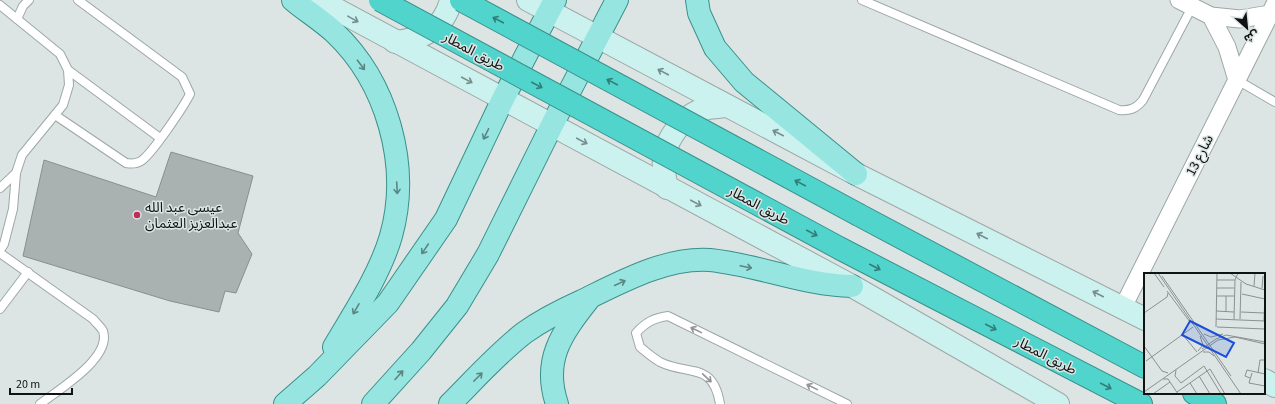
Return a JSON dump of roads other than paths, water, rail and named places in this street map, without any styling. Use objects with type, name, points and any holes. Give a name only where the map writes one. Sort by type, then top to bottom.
[{"type":"highway","name":"طريق المطار","points":[[380,0],[841,249],[1141,404]]},
{"type":"highway","points":[[461,0],[859,215],[1144,366]]},
{"type":"highway","points":[[1196,394],[1215,404]]},
{"type":"main road","points":[[293,0],[334,32],[363,67],[382,102],[396,147],[398,197],[391,236],[370,286],[317,376]]},
{"type":"main road","name":"طريق المطار","points":[[318,0],[852,286],[1058,404]]},
{"type":"main road","points":[[395,42],[414,40],[430,32],[443,19],[451,0]]},
{"type":"main road","points":[[528,0],[553,6],[598,37],[856,174],[1144,318]]},
{"type":"main road","points":[[373,404],[421,351],[457,306],[488,254],[552,125],[617,0]]},
{"type":"main road","points":[[697,0],[699,13],[715,48],[744,82],[856,174]]},
{"type":"main road","points":[[285,404],[317,376],[388,303],[446,219],[503,99],[553,6]]},
{"type":"main road","points":[[668,188],[663,168],[666,149],[675,131],[689,117],[707,108],[727,106]]},
{"type":"main road","points":[[450,404],[524,333],[590,296],[638,274],[674,264],[698,260],[710,260],[746,266],[823,284],[852,286]]},
{"type":"main road","points":[[557,404],[551,377],[553,359],[567,327],[590,296]]},
{"type":"main road","points":[[1265,381],[1275,386]]},
{"type":"street","points":[[1185,3],[1211,16],[1240,19],[1272,9]]},
{"type":"street","name":"شارع 13","points":[[1123,307],[1272,9]]},
{"type":"street","points":[[1211,16],[1227,47],[1237,80]]},
{"type":"lane","points":[[17,19],[23,6],[29,0]]},
{"type":"lane","points":[[55,115],[126,163],[132,164],[146,157],[186,104],[190,94],[187,84],[182,77],[78,0]]},
{"type":"lane","points":[[862,0],[1112,107],[1125,111],[1138,106],[1143,100],[1185,3]]},
{"type":"lane","points":[[0,5],[60,54],[68,70],[69,85],[63,105],[22,155],[16,173],[13,209],[4,244],[0,251],[93,319],[103,331],[104,345],[99,355],[88,366],[40,404]]},
{"type":"lane","points":[[68,70],[160,138]]},
{"type":"lane","points":[[1237,80],[1275,102]]},
{"type":"lane","points":[[0,188],[16,173]]},
{"type":"lane","points":[[0,309],[28,272]]},
{"type":"lane","points":[[720,404],[715,385],[701,372],[660,362],[640,348],[636,333],[644,324],[656,318],[668,316],[848,404]]},
{"type":"place","name":"عيسى عبد الله عبدالعزيز العثمان","points":[[137,215]]}]
